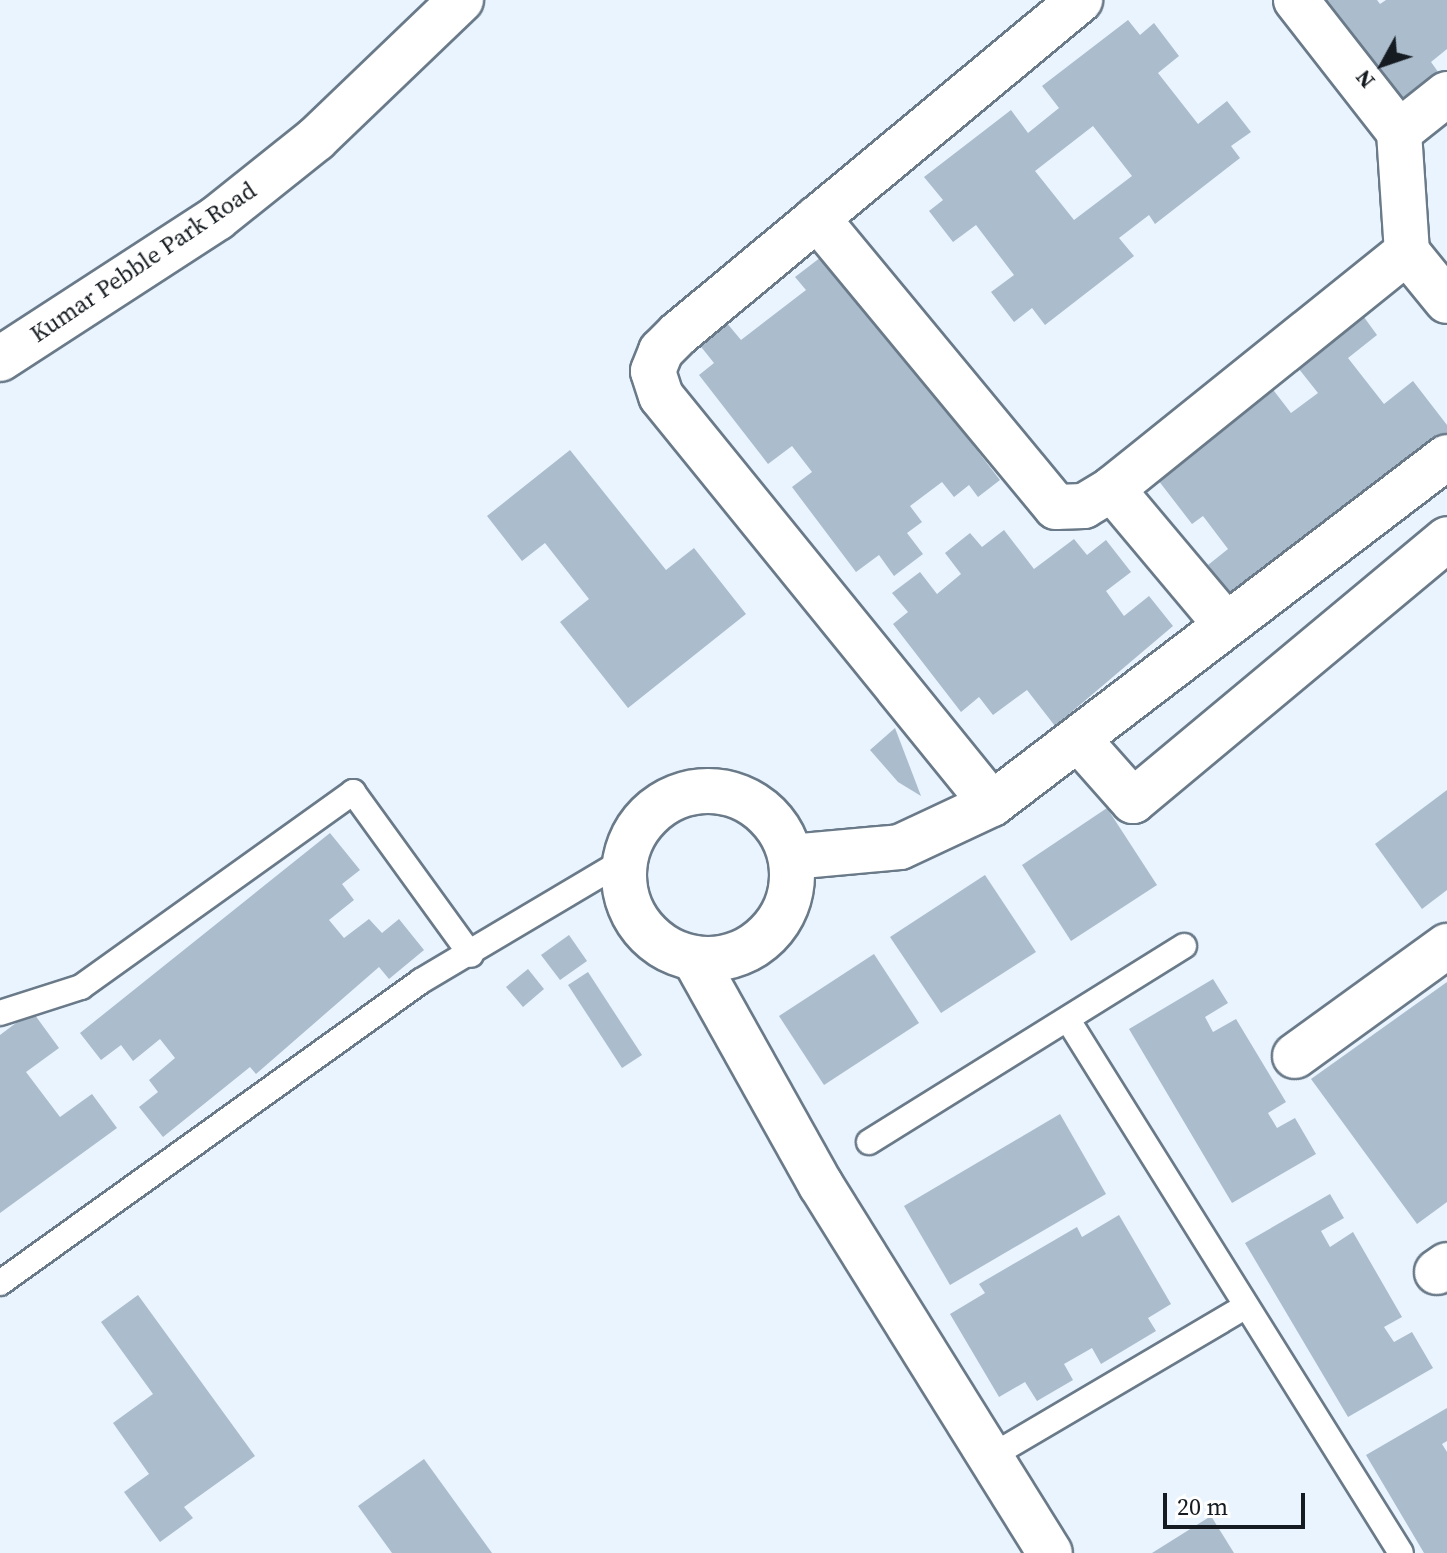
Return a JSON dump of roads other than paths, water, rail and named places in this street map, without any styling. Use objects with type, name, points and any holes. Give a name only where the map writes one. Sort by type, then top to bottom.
[{"type":"street","points":[[992,804],[661,396],[653,371],[661,351],[678,334],[1080,0]]},
{"type":"street","points":[[1296,0],[1399,132],[1407,252],[1447,301]]},
{"type":"street","name":"Kumar Pebble Park Road","points":[[0,359],[217,218],[316,139],[445,5]]},
{"type":"street","points":[[1399,132],[1447,94]]},
{"type":"street","points":[[817,218],[1056,507],[1084,506],[1112,489],[1407,252]]},
{"type":"street","points":[[791,857],[866,855],[900,847],[992,804],[1447,457]]},
{"type":"street","points":[[1112,489],[1226,625]]},
{"type":"street","points":[[1078,739],[1133,801],[1447,539]]},
{"type":"street","points":[[690,792],[723,792],[754,804],[778,827],[791,857],[792,891],[780,921],[757,945],[727,958],[694,958],[663,946],[639,923],[626,893],[625,860],[637,829],[660,805],[690,792]]},
{"type":"street","points":[[1295,1056],[1447,946]]},
{"type":"street","points":[[694,958],[821,1185],[1050,1553]]},
{"type":"lane","points":[[0,1013],[81,987],[353,792],[471,955]]},
{"type":"lane","points":[[0,1283],[421,981],[471,955],[625,860]]},
{"type":"lane","points":[[869,1142],[1184,946]]},
{"type":"lane","points":[[1068,1020],[1401,1553]]},
{"type":"lane","points":[[990,1457],[1246,1306]]}]
